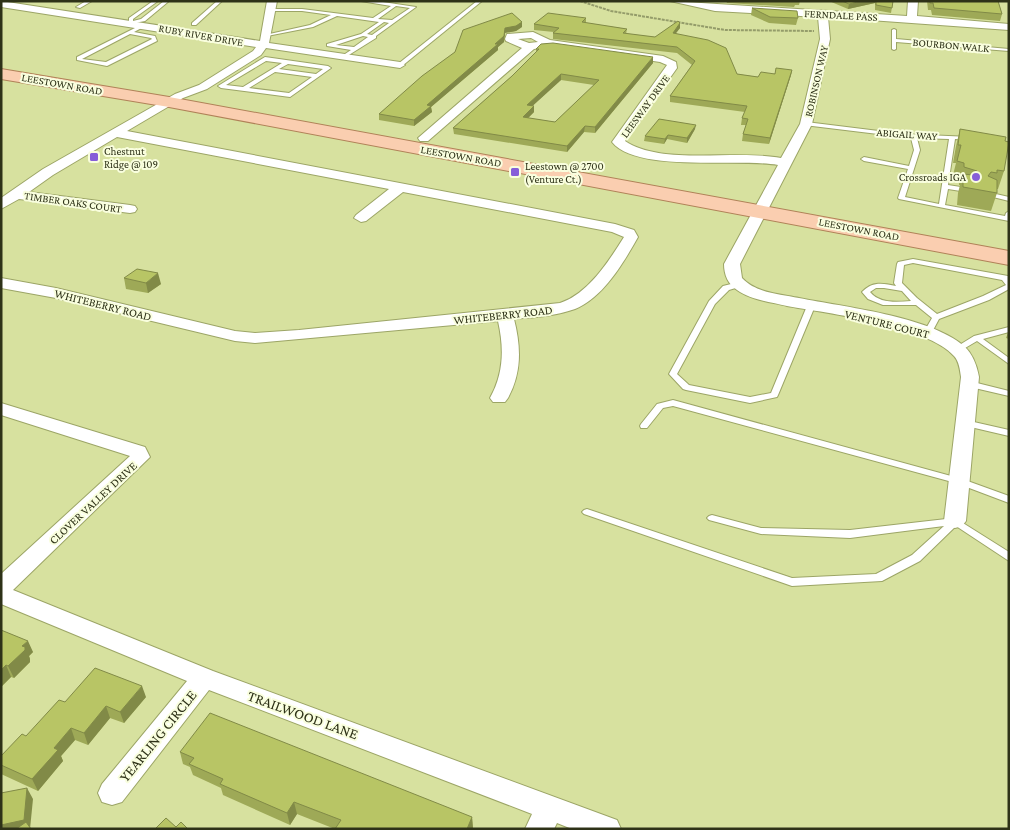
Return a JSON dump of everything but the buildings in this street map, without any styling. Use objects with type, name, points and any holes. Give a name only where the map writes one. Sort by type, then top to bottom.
[{"type":"main road","name":"LEESTOWN ROAD","points":[[1,65],[174,99],[307,128],[765,205],[999,237]]},
{"type":"main road","name":"LEESTOWN ROAD","points":[[1,74],[424,138],[765,205],[1009,258]]},
{"type":"main road","points":[[307,128],[319,127],[405,140],[424,138]]},
{"type":"street","name":"FERNDALE PASS","points":[[674,1],[1009,27]]},
{"type":"street","points":[[912,19],[913,1]]},
{"type":"street","name":"RUBY RIVER DRIVE","points":[[1,4],[130,28],[145,25],[261,46],[400,65]]},
{"type":"street","points":[[1,205],[48,172],[174,99],[203,87],[245,76],[267,35],[271,6]]},
{"type":"street","name":"ROBINSON WAY","points":[[765,205],[806,124],[826,39],[823,14]]},
{"type":"street","points":[[529,47],[512,42],[511,36],[533,35],[547,43]]},
{"type":"street","name":"LEESWAY DRIVE","points":[[424,138],[529,47],[547,43],[663,58],[672,64],[672,68],[618,142],[626,148],[679,158],[756,158],[786,163]]},
{"type":"street","points":[[174,99],[188,85],[245,51],[261,46]]},
{"type":"street","name":"WHITEBERRY ROAD","points":[[1,283],[56,293],[208,331],[246,338],[505,315],[564,307],[582,298],[631,237],[629,233],[115,133]]},
{"type":"street","points":[[361,218],[400,187]]},
{"type":"street","name":"TIMBER OAKS COURT","points":[[16,194],[130,209]]},
{"type":"street","points":[[739,284],[733,278],[732,264],[765,205]]},
{"type":"street","name":"VENTURE COURT","points":[[739,284],[757,294],[811,306],[932,325],[957,349]]},
{"type":"street","points":[[499,398],[511,369],[513,351],[505,315]]},
{"type":"street","points":[[955,521],[969,384],[967,362],[957,349]]},
{"type":"street","name":"CLOVER VALLEY DRIVE","points":[[1,409],[138,451],[140,457],[1,588]]},
{"type":"street","name":"TRAILWOOD LANE","points":[[1,595],[545,818],[607,829]]},
{"type":"street","name":"YEARLING CIRCLE","points":[[112,793],[204,678]]},
{"type":"lane","points":[[78,7],[90,1]]},
{"type":"lane","points":[[130,28],[131,19],[156,1]]},
{"type":"lane","points":[[130,28],[153,37],[155,40],[107,64],[80,60],[79,58],[143,20],[167,1]]},
{"type":"lane","points":[[194,24],[220,1]]},
{"type":"lane","points":[[344,57],[416,6],[363,1]]},
{"type":"lane","points":[[400,65],[480,1]]},
{"type":"lane","points":[[374,19],[395,5]]},
{"type":"lane","points":[[271,6],[393,22]]},
{"type":"lane","points":[[267,35],[325,23],[335,15]]},
{"type":"lane","points":[[355,49],[329,45],[363,34],[384,20]]},
{"type":"lane","points":[[894,30],[894,48]]},
{"type":"lane","points":[[363,34],[374,37]]},
{"type":"lane","name":"BOURBON WALK","points":[[894,40],[1009,50]]},
{"type":"lane","points":[[244,89],[245,76],[264,59],[290,62],[328,68],[290,95],[244,89],[221,86],[245,76],[275,70],[290,62],[309,52]]},
{"type":"lane","points":[[275,70],[317,76]]},
{"type":"lane","points":[[245,76],[247,82]]},
{"type":"lane","name":"ABIGAIL WAY","points":[[806,124],[914,136],[980,140]]},
{"type":"lane","points":[[914,136],[917,150],[901,198],[977,211],[1008,219],[1009,213]]},
{"type":"lane","points":[[942,206],[947,160],[952,139],[971,145]]},
{"type":"lane","points":[[864,159],[911,168]]},
{"type":"lane","points":[[944,186],[968,190]]},
{"type":"lane","points":[[987,194],[1009,199]]},
{"type":"lane","points":[[913,261],[1005,278],[1009,285],[932,325],[918,303],[905,290],[898,283],[901,264],[913,261]]},
{"type":"lane","points":[[739,284],[726,288],[712,304],[673,374],[686,387],[750,400],[774,395],[811,306]]},
{"type":"lane","points":[[905,290],[881,285],[870,287],[866,292],[873,300],[883,303],[918,303]]},
{"type":"lane","points":[[957,349],[977,338],[1009,329]]},
{"type":"lane","points":[[977,338],[1009,362]]},
{"type":"lane","points":[[969,384],[1009,394]]},
{"type":"lane","points":[[644,426],[660,406],[673,403],[959,481],[1009,500]]},
{"type":"lane","points":[[965,423],[1009,433]]},
{"type":"lane","points":[[588,512],[792,582],[878,578],[916,558],[955,521]]},
{"type":"lane","points":[[712,518],[761,531],[850,534],[955,521],[1009,557]]},
{"type":"path","points":[[580,1],[611,11],[725,30],[824,31]]},
{"type":"place","name":"Chestnut Ridge @ 109","points":[[94,157]]},
{"type":"place","name":"Leestown @ 2700 (Venture Ct.)","points":[[515,172]]},
{"type":"place","name":"Crossroads IGA","points":[[976,177]]}]
